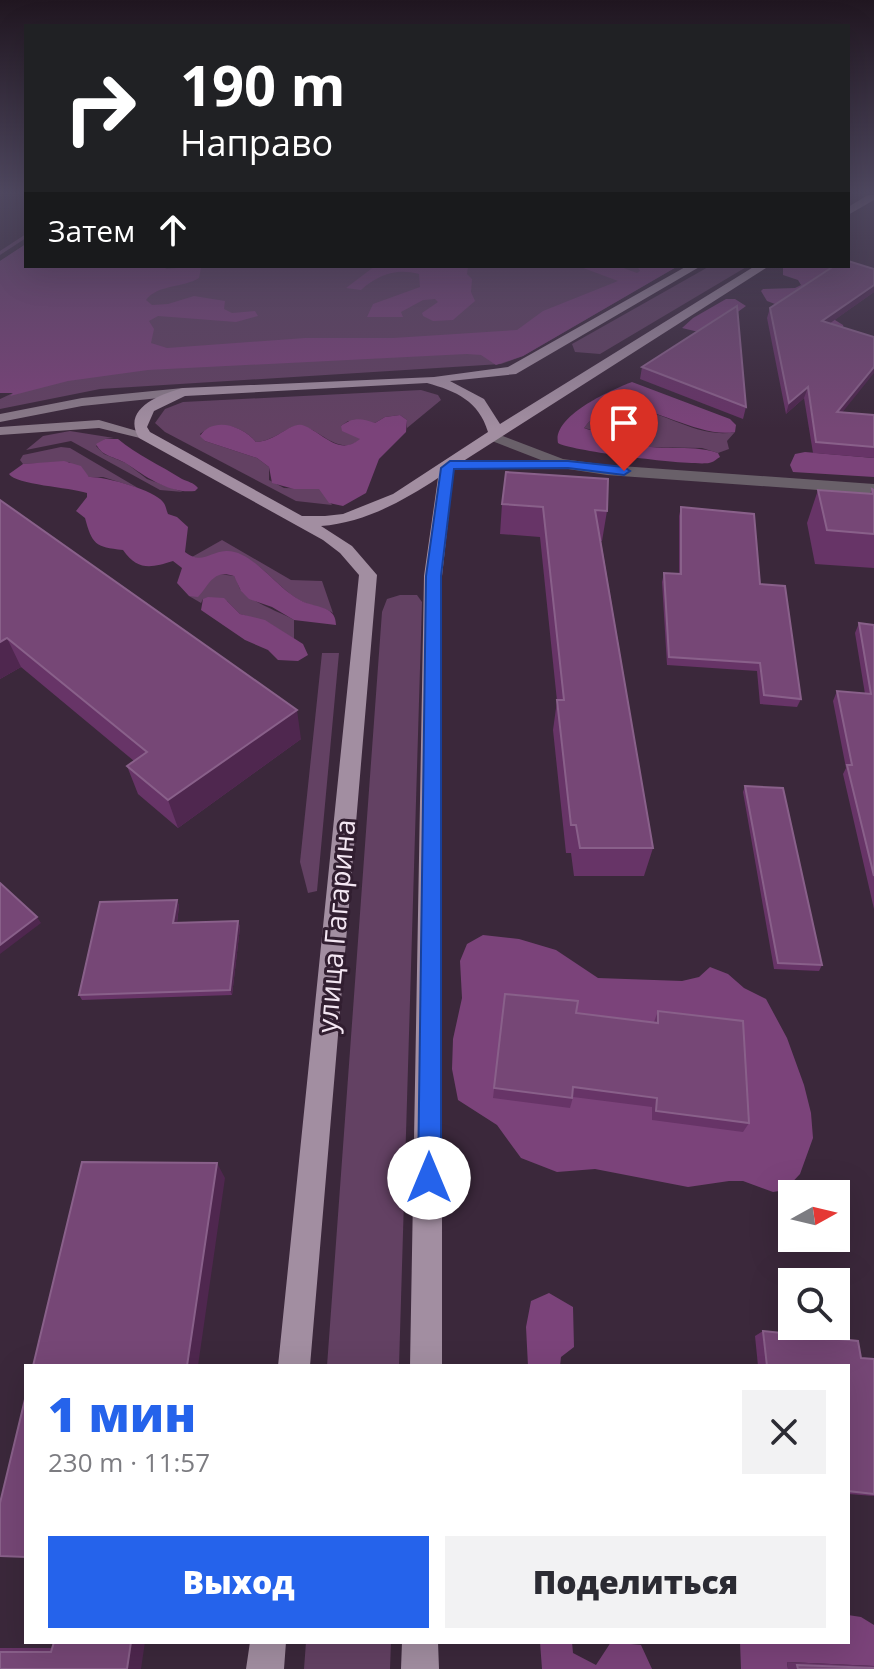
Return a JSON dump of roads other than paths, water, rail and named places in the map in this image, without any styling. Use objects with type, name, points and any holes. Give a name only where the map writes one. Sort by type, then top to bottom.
[{"type":"main road","points":[[0,418],[82,402],[183,392],[427,379],[511,371],[683,273]]},
{"type":"main road","points":[[299,521],[346,518],[379,507],[449,466],[752,273]]},
{"type":"main road","points":[[427,379],[456,387],[478,399],[494,419],[494,435]]},
{"type":"main road","points":[[0,431],[99,424],[144,435],[140,421],[147,411],[160,400],[183,392]]},
{"type":"main road","name":"улица Гагарина","points":[[144,435],[337,541],[368,575],[294,1364]]},
{"type":"main road","points":[[426,1364],[433,576],[449,466]]},
{"type":"main road","points":[[265,1669],[268,1644]]},
{"type":"main road","points":[[420,1644],[420,1669]]},
{"type":"street","points":[[494,435],[568,464]]},
{"type":"street","points":[[449,466],[568,464],[607,470],[874,489]]}]
